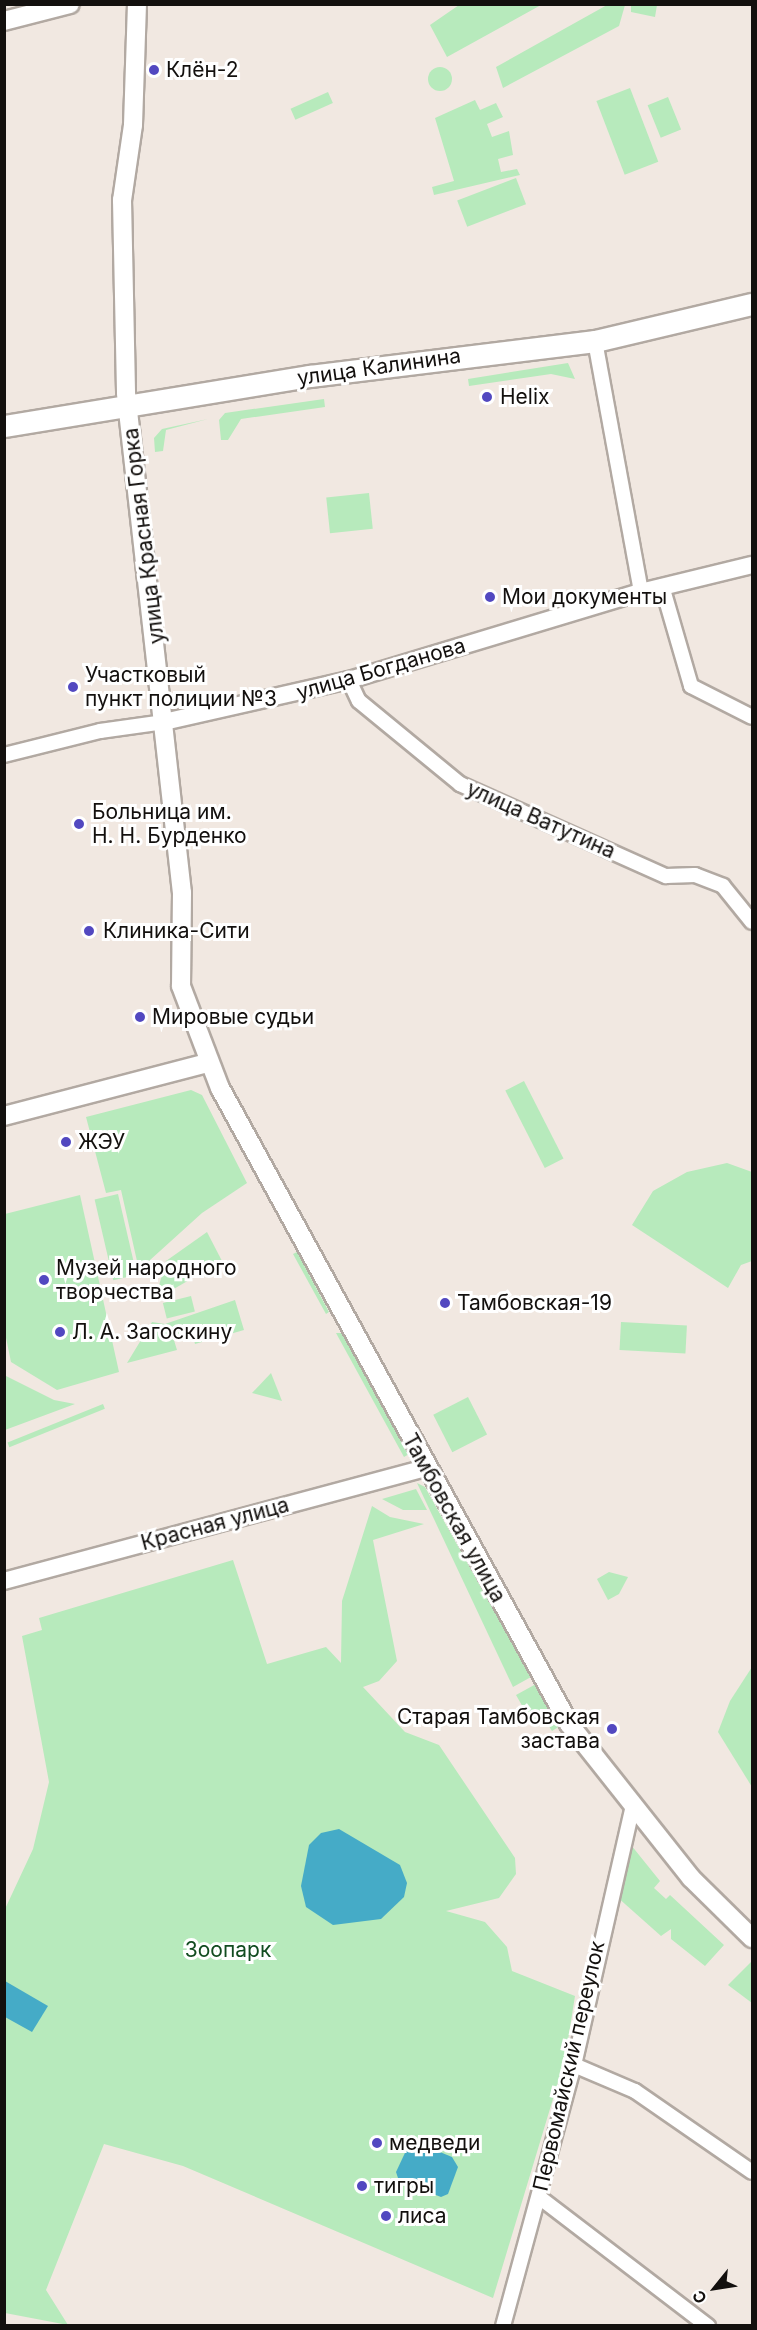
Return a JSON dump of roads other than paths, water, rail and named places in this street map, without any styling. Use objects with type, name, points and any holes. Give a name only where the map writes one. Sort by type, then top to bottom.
[{"type":"main road","points":[[4,21],[70,4]]},
{"type":"main road","name":"улица Красная Горка","points":[[137,4],[133,125],[122,200],[128,406],[164,722],[185,937],[179,979],[207,1063]]},
{"type":"main road","name":"улица Калинина","points":[[4,426],[360,369],[595,341],[753,304]]},
{"type":"main road","points":[[4,1116],[207,1063]]},
{"type":"main road","name":"Тамбовская улица","points":[[207,1063],[426,1468],[569,1724],[691,1878],[753,1938]]},
{"type":"street","points":[[595,341],[641,591]]},
{"type":"street","name":"улица Богданова","points":[[4,755],[349,680],[641,591],[753,565]]},
{"type":"street","points":[[662,586],[691,686],[753,717]]},
{"type":"street","name":"улица Ватутина","points":[[349,680],[359,700],[460,784],[666,876],[695,875],[723,886],[753,922]]},
{"type":"street","name":"Красная улица","points":[[4,1581],[426,1468]]},
{"type":"street","name":"Первомайский переулок","points":[[503,2325],[574,2065],[633,1806]]},
{"type":"street","points":[[574,2065],[634,2091],[753,2172]]},
{"type":"street","points":[[539,2197],[708,2325]]},
{"type":"water","points":[[339,1829],[400,1865],[407,1883],[404,1897],[381,1919],[333,1925],[306,1907],[301,1886],[309,1845],[321,1833]]},
{"type":"water","points":[[5,1981],[48,2006],[32,2032],[5,2017]]},
{"type":"water","points":[[411,2140],[452,2157],[458,2167],[448,2194],[441,2197],[399,2181],[396,2172]]},
{"type":"place","name":"Клён-2","points":[[154,70]]},
{"type":"place","name":"Helix","points":[[487,397]]},
{"type":"place","name":"Мои документы","points":[[490,597]]},
{"type":"place","name":"Участковый пункт полиции №3","points":[[73,687]]},
{"type":"place","name":"Больница им. Н. Н. Бурденко","points":[[79,824]]},
{"type":"place","name":"Клиника-Сити","points":[[89,931]]},
{"type":"place","name":"Мировые судьи","points":[[140,1017]]},
{"type":"place","name":"ЖЭУ","points":[[66,1142]]},
{"type":"place","name":"Музей народного творчества","points":[[44,1280]]},
{"type":"place","name":"Тамбовская-19","points":[[445,1303]]},
{"type":"place","name":"Л. А. Загоскину","points":[[60,1332]]},
{"type":"place","name":"Старая Тамбовская застава","points":[[612,1729]]},
{"type":"place","name":"медведи","points":[[377,2143]]},
{"type":"place","name":"тигры","points":[[362,2186]]},
{"type":"place","name":"лиса","points":[[386,2216]]},
{"type":"park label","name":"Зоопарк","points":[[228,1950]]}]
